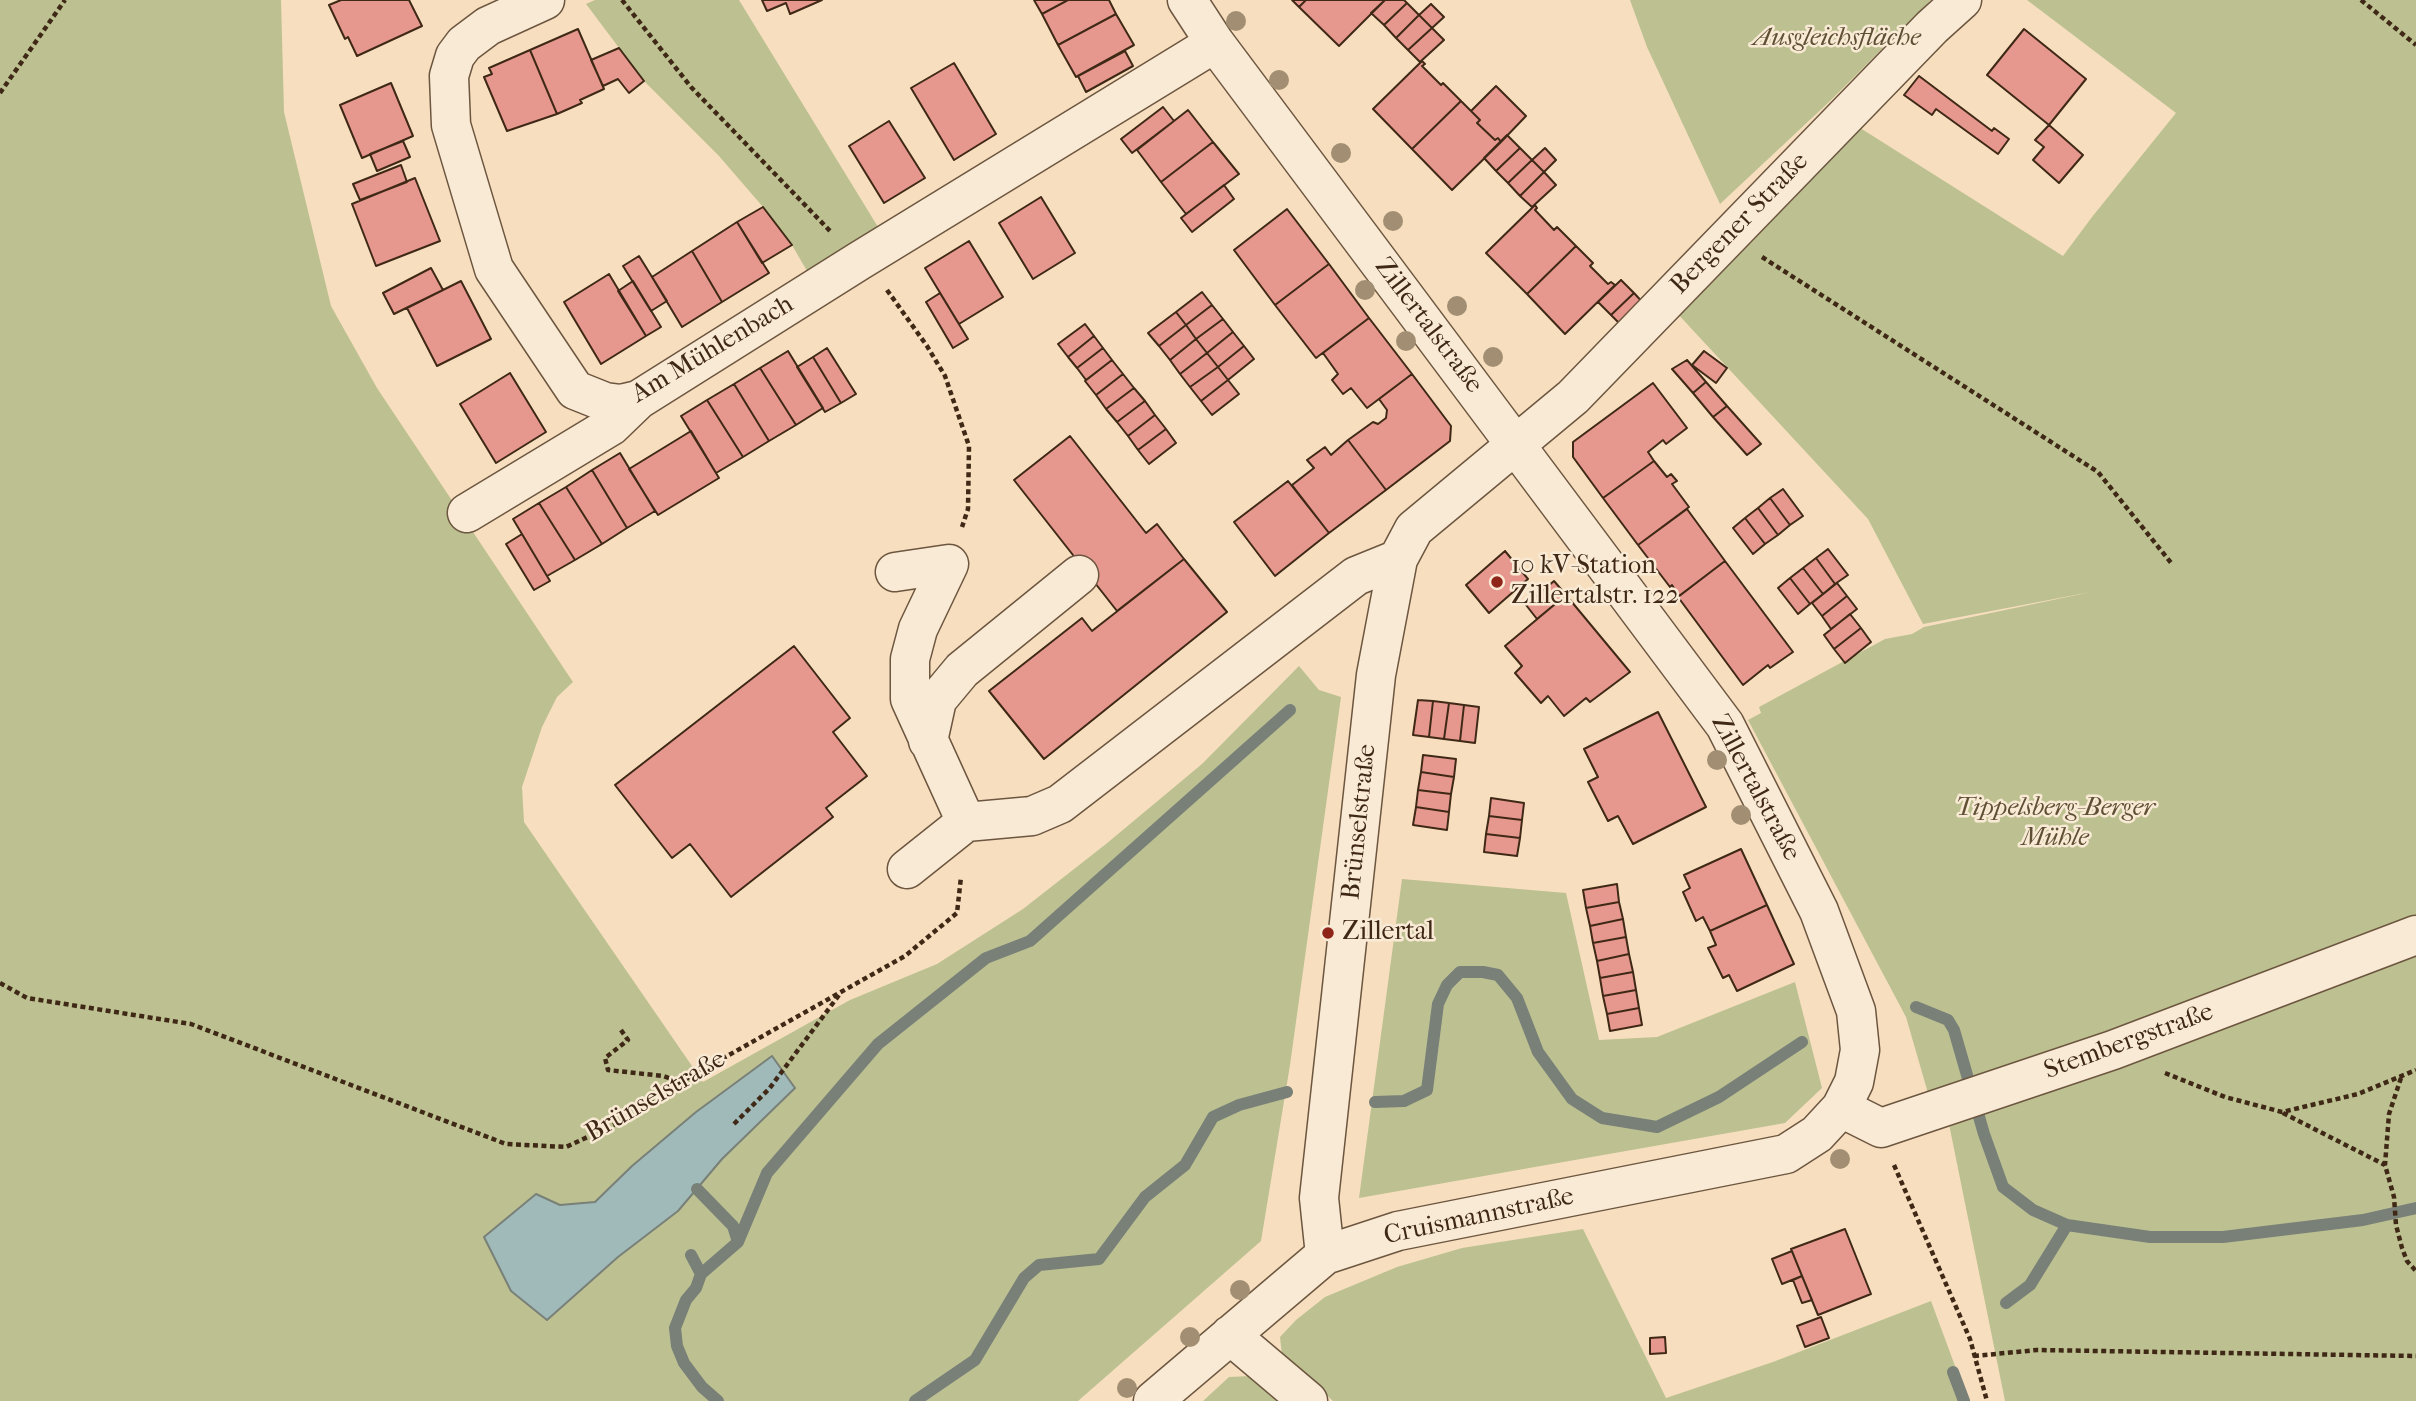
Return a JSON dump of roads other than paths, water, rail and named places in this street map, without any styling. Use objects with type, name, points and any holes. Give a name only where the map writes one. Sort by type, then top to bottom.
[{"type":"street","name":"Am Mühlenbach","points":[[545,0],[473,35],[455,56],[449,76],[454,138],[494,269],[575,390],[605,402],[621,404],[638,400],[1215,43]]},
{"type":"street","name":"Zillertalstraße","points":[[1187,0],[1215,43],[1725,725],[1819,911],[1856,1011],[1860,1050],[1854,1082],[1841,1108]]},
{"type":"street","name":"Bergener Straße","points":[[1517,446],[1573,397],[1932,27],[1962,0]]},
{"type":"street","points":[[467,513],[611,426],[638,400]]},
{"type":"street","name":"Brünselstraße","points":[[1325,1255],[1319,1199],[1376,675],[1398,559],[1414,529],[1517,446]]},
{"type":"street","points":[[907,869],[966,822],[1032,816],[1060,804],[1356,576],[1398,559]]},
{"type":"street","points":[[895,572],[949,564],[918,629],[910,659],[910,699],[966,822]]},
{"type":"street","points":[[929,741],[937,700],[962,670],[1079,575]]},
{"type":"street","name":"Stembergstraße","points":[[1841,1108],[1881,1128],[2113,1051],[2416,935]]},
{"type":"street","name":"Cruismannstraße","points":[[1153,1401],[1325,1255],[1398,1231],[1786,1154],[1816,1134],[1841,1108]]},
{"type":"street","points":[[1230,1335],[1308,1401]]},
{"type":"water","points":[[772,1056],[795,1088],[722,1159],[678,1211],[618,1257],[547,1320],[511,1291],[484,1237],[536,1194],[560,1205],[595,1202],[632,1166],[696,1112]]},
{"type":"waterway","points":[[718,1401],[702,1387],[684,1363],[677,1346],[675,1328],[686,1300],[696,1288],[701,1274],[738,1242],[767,1173],[878,1044],[986,958],[1030,941],[1290,710]]},
{"type":"waterway","points":[[1375,1102],[1404,1101],[1427,1090],[1438,1004],[1447,985],[1460,972],[1498,975],[1517,998],[1538,1052],[1572,1099],[1602,1118],[1657,1127],[1719,1097],[1802,1042]]},
{"type":"waterway","points":[[1916,1007],[1948,1020],[1954,1030],[1984,1134],[2003,1187],[2033,1210],[2067,1225],[2150,1237],[2223,1237],[2363,1220],[2416,1208]]},
{"type":"waterway","points":[[915,1401],[975,1360],[1024,1278],[1039,1265],[1099,1259],[1145,1197],[1185,1165],[1213,1117],[1239,1105],[1287,1092]]},
{"type":"waterway","points":[[697,1189],[733,1226],[738,1242]]},
{"type":"waterway","points":[[2006,1303],[2030,1285],[2067,1225]]},
{"type":"waterway","points":[[691,1255],[701,1274]]},
{"type":"waterway","points":[[1953,1372],[1964,1401]]},
{"type":"place","name":"10 kV-Station Zillertalstr. 122","points":[[1497,582]]},
{"type":"place","name":"Zillertal","points":[[1328,933]]},
{"type":"park label","name":"Ausgleichsfläche","points":[[1837,39]]},
{"type":"park label","name":"Tippelsberg-Berger Mühle","points":[[2055,824]]}]
